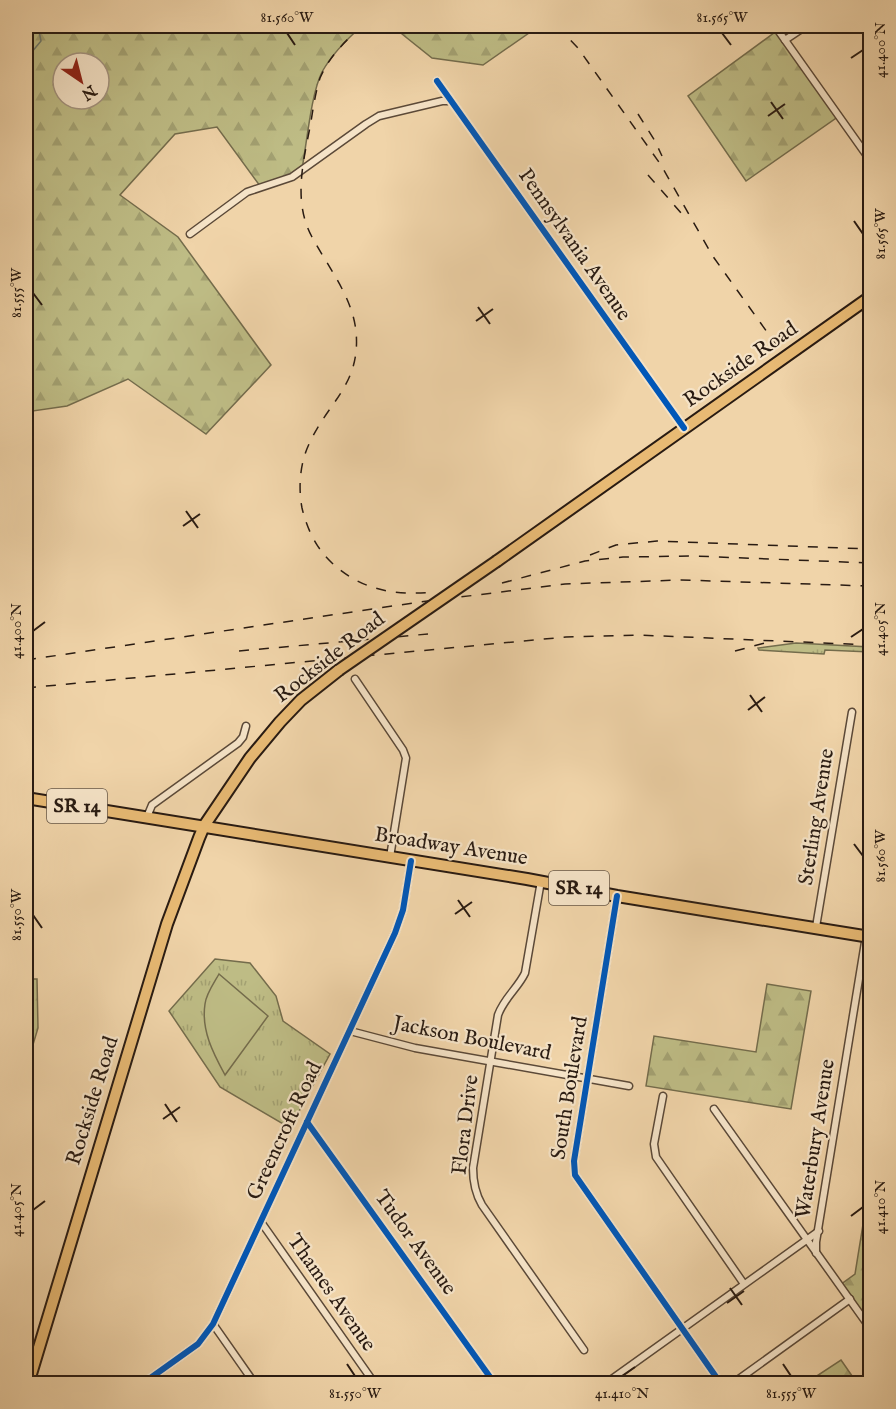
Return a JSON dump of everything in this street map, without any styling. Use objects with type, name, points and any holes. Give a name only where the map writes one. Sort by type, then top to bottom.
[{"type":"main road","name":"Rockside Road","points":[[28,1383],[176,896],[204,826],[250,758],[301,700],[339,670],[870,297]]},
{"type":"main road","name":"Broadway Avenue","points":[[26,798],[541,881],[617,896],[868,937]]},
{"type":"street","points":[[775,26],[870,160]]},
{"type":"street","points":[[785,40],[806,26]]},
{"type":"street","name":"Pennsylvania Avenue","points":[[437,81],[684,428]]},
{"type":"street","points":[[190,234],[247,192],[292,177],[379,116],[442,101],[451,101]]},
{"type":"street","points":[[355,679],[403,750],[406,758],[390,857]]},
{"type":"street","name":"Sterling Avenue","points":[[816,927],[852,712]]},
{"type":"street","points":[[147,817],[152,805],[238,743],[243,737],[246,726]]},
{"type":"street","name":"Greencroft Road","points":[[142,1383],[198,1344],[213,1324],[395,933],[403,910],[411,861]]},
{"type":"street","name":"Flora Drive","points":[[541,881],[525,973],[501,1008],[473,1168],[476,1192],[482,1204],[584,1350]]},
{"type":"street","name":"South Boulevard","points":[[617,896],[574,1161],[574,1175],[721,1383]]},
{"type":"street","name":"Waterbury Avenue","points":[[605,1383],[819,1231],[868,937]]},
{"type":"street","name":"Jackson Boulevard","points":[[350,1031],[415,1048],[629,1086]]},
{"type":"street","points":[[663,1096],[654,1144],[656,1157],[744,1284]]},
{"type":"street","points":[[714,1109],[870,1328]]},
{"type":"street","name":"Tudor Avenue","points":[[307,1122],[495,1383]]},
{"type":"street","name":"Thames Avenue","points":[[261,1222],[375,1383]]},
{"type":"street","points":[[816,1253],[819,1231]]},
{"type":"street","points":[[732,1383],[850,1299]]},
{"type":"street","points":[[213,1324],[255,1383]]},
{"type":"green space","points":[[26,26],[362,26],[340,47],[322,72],[312,105],[302,169],[292,177],[260,186],[217,127],[175,134],[120,195],[178,237],[271,365],[206,434],[128,379],[67,406],[26,412]]},
{"type":"green space","points":[[395,26],[539,26],[483,65],[432,58]]},
{"type":"green space","points":[[778,30],[839,116],[746,181],[688,96]]},
{"type":"green space","points":[[796,643],[870,647],[870,652],[825,650],[824,654],[759,650],[758,648]]},
{"type":"green space","points":[[215,959],[250,963],[276,996],[283,1021],[330,1054],[290,1128],[220,1087],[169,1011]]},
{"type":"green space","points":[[219,974],[268,1016],[225,1075],[212,1050],[206,1032],[204,1014],[210,989]]},
{"type":"green space","points":[[26,979],[37,979],[38,1028],[26,1068]]},
{"type":"green space","points":[[767,984],[811,991],[791,1109],[646,1086],[654,1036],[756,1052]]},
{"type":"green space","points":[[870,1181],[870,1328],[840,1285],[855,1274]]},
{"type":"green space","points":[[841,1360],[857,1383],[806,1383]]},
{"type":"waterway","points":[[26,59],[41,41],[38,26]]},
{"type":"railway","points":[[362,26],[338,50],[320,78],[301,182],[306,224],[345,294],[356,331],[354,365],[349,379],[318,428],[304,458],[300,483],[302,508],[317,545],[326,557],[343,572],[367,585],[392,592],[433,592]]},
{"type":"railway","points":[[557,26],[578,48],[661,165],[712,255],[777,346]]},
{"type":"railway","points":[[638,114],[662,156]]},
{"type":"railway","points":[[648,175],[682,214]]},
{"type":"railway","points":[[590,555],[616,545],[657,541],[870,549]]},
{"type":"railway","points":[[502,583],[585,561],[623,557],[694,556],[870,563]]},
{"type":"railway","points":[[26,660],[420,602],[565,584],[681,580],[870,586]]},
{"type":"railway","points":[[239,651],[428,634]]},
{"type":"railway","points":[[26,688],[566,637],[639,635],[870,645]]},
{"type":"railway","points":[[735,651],[765,643]]},
{"type":"cycle path","points":[[437,81],[684,428]]},
{"type":"cycle path","points":[[142,1384],[198,1344],[213,1324],[395,933],[403,910],[411,861]]},
{"type":"cycle path","points":[[617,896],[574,1161],[575,1175],[721,1384]]},
{"type":"cycle path","points":[[307,1122],[495,1384]]}]
